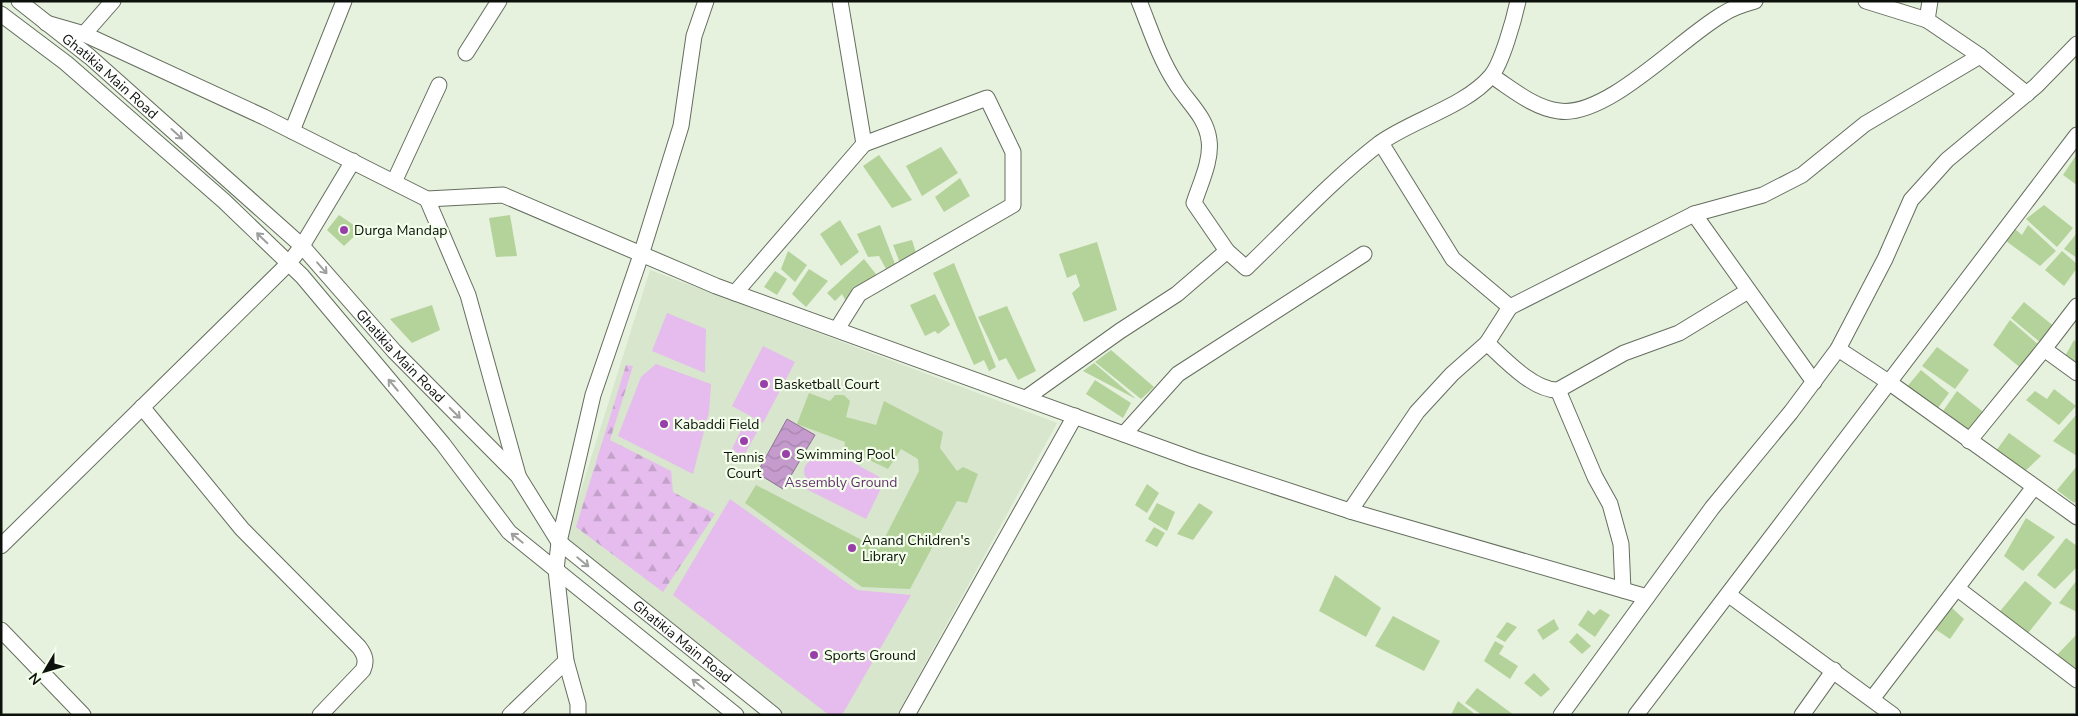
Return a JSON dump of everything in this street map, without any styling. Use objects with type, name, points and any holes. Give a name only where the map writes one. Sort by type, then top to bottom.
[{"type":"street","name":"Ghatikia Main Road","points":[[19,1],[90,56],[302,246],[394,351],[518,476],[559,542],[774,715]]},
{"type":"street","points":[[84,34],[113,1]]},
{"type":"street","points":[[292,131],[344,1]]},
{"type":"street","points":[[466,53],[499,1]]},
{"type":"street","points":[[578,715],[578,704],[566,660],[556,570],[559,542],[593,395],[641,255],[681,126],[694,36],[706,1]]},
{"type":"street","points":[[840,1],[864,144]]},
{"type":"street","points":[[1139,1],[1156,44],[1175,82],[1205,122],[1210,142],[1208,161],[1194,203],[1227,251],[1246,268],[1381,142],[1467,95],[1492,76],[1511,30],[1518,1]]},
{"type":"street","points":[[1492,76],[1531,101],[1557,111],[1572,112],[1591,107],[1634,80],[1724,13],[1755,1]]},
{"type":"street","points":[[1866,1],[1927,20],[1980,56],[2027,94]]},
{"type":"street","points":[[1927,20],[1930,1]]},
{"type":"street","name":"Ghatikia Main Road","points":[[1,14],[66,63],[224,201],[288,263],[444,444],[509,532],[736,715]]},
{"type":"street","points":[[46,23],[84,34],[292,131],[426,199],[474,195],[503,195],[641,255],[735,293],[1195,460],[1350,511],[1647,597]]},
{"type":"street","points":[[1561,715],[1712,508],[1814,382],[1838,349],[1885,259],[1911,200],[1947,160],[2027,94],[2077,44]]},
{"type":"street","points":[[1350,511],[1417,412],[1452,374],[1487,343],[1510,307],[1694,214],[1763,195],[1802,175],[1865,124],[1980,56]]},
{"type":"street","points":[[394,182],[438,85]]},
{"type":"street","points":[[735,293],[864,144],[987,98],[1013,152],[1013,205],[859,294],[837,329]]},
{"type":"street","points":[[1636,715],[2077,135]]},
{"type":"street","points":[[1381,142],[1453,259],[1510,307]]},
{"type":"street","points":[[1,546],[288,263],[302,246],[353,162]]},
{"type":"street","points":[[426,199],[468,294],[518,476]]},
{"type":"street","points":[[1694,214],[1814,382]]},
{"type":"street","points":[[1026,398],[1120,331],[1177,294],[1227,251]]},
{"type":"street","points":[[1124,434],[1178,374],[1364,254]]},
{"type":"street","points":[[1487,343],[1513,368],[1531,380],[1549,390],[1558,390],[1624,353],[1679,333],[1748,291]]},
{"type":"street","points":[[1969,441],[2077,306]]},
{"type":"street","points":[[1838,349],[1890,383],[2077,517]]},
{"type":"street","points":[[2044,349],[2077,373]]},
{"type":"street","points":[[1558,390],[1595,477],[1610,504],[1621,544],[1623,590]]},
{"type":"street","points":[[142,407],[242,529],[359,647],[364,655],[366,663],[363,670],[320,715]]},
{"type":"street","points":[[907,715],[1075,416]]},
{"type":"street","points":[[1872,699],[1958,590],[2034,487]]},
{"type":"street","points":[[1958,590],[2077,680]]},
{"type":"street","points":[[1729,595],[1893,715]]},
{"type":"street","points":[[1,630],[82,715]]},
{"type":"street","points":[[510,715],[566,660]]},
{"type":"street","points":[[1802,715],[1834,670]]},
{"type":"shaded area","points":[[650,270],[1057,423],[897,715],[784,715],[566,538]]},
{"type":"green space","points":[[667,313],[706,329],[705,373],[652,351]]},
{"type":"green space","name":"Basketball Court","points":[[763,346],[795,362],[763,423],[732,406]]},
{"type":"green space","name":"Kabaddi Field","points":[[656,364],[711,384],[709,412],[693,474],[618,436],[641,377]]},
{"type":"green space","points":[[626,365],[633,366],[610,440],[671,471],[673,492],[715,514],[663,592],[576,527]]},
{"type":"green space","name":"Tennis Court","points":[[744,424],[757,432],[743,457],[732,449]]},
{"type":"green space","name":"Assembly Ground","points":[[834,452],[885,480],[866,519],[800,486],[806,478],[804,474],[805,466],[814,457],[822,453],[831,458]]},
{"type":"green space","name":"Sports Ground","points":[[730,499],[857,590],[911,595],[842,715],[829,715],[673,595]]},
{"type":"water","name":"Swimming Pool","points":[[787,419],[815,435],[783,489],[757,473]]},
{"type":"building","points":[[941,147],[958,173],[922,196],[906,166]]},
{"type":"building","points":[[2077,154],[2077,185],[2063,175]]},
{"type":"building","points":[[879,155],[912,200],[892,208],[863,166]]},
{"type":"building","points":[[960,178],[970,196],[944,212],[935,197]]},
{"type":"building","points":[[2044,205],[2073,228],[2057,247],[2026,219]]},
{"type":"building","name":"Durga Mandap","points":[[339,215],[361,230],[344,246],[327,230]]},
{"type":"building","points":[[510,215],[517,256],[496,257],[489,218]]},
{"type":"building","points":[[840,220],[859,252],[841,266],[820,234]]},
{"type":"building","points":[[880,225],[895,264],[886,269],[879,256],[868,257],[857,234]]},
{"type":"building","points":[[2028,225],[2056,251],[2040,266],[2006,241],[2014,228],[2022,235]]},
{"type":"building","points":[[2077,233],[2077,258],[2064,249]]},
{"type":"building","points":[[912,240],[917,256],[900,263],[893,245]]},
{"type":"building","points":[[1097,242],[1117,310],[1084,322],[1072,293],[1080,286],[1076,274],[1067,278],[1059,254]]},
{"type":"building","points":[[788,251],[807,265],[795,282],[781,269]]},
{"type":"building","points":[[2062,251],[2077,264],[2077,268],[2064,286],[2045,270]]},
{"type":"building","points":[[864,259],[879,278],[847,303],[842,294],[835,301],[827,293]]},
{"type":"building","points":[[954,263],[996,367],[989,371],[984,360],[974,365],[933,273]]},
{"type":"building","points":[[809,269],[828,281],[806,307],[792,294]]},
{"type":"building","points":[[775,271],[787,279],[777,295],[764,287]]},
{"type":"building","points":[[935,294],[950,325],[938,334],[935,331],[925,336],[910,305]]},
{"type":"building","points":[[2024,302],[2056,328],[2042,344],[2011,318]]},
{"type":"building","points":[[432,305],[440,330],[412,343],[390,319]]},
{"type":"building","points":[[1007,306],[1036,371],[1018,380],[1006,358],[999,361],[978,317]]},
{"type":"building","points":[[2010,320],[2040,346],[2023,370],[1993,345]]},
{"type":"building","points":[[2074,340],[2077,343],[2077,368],[2064,358]]},
{"type":"building","points":[[1937,347],[1969,370],[1955,389],[1922,366]]},
{"type":"building","points":[[1111,350],[1154,387],[1141,399],[1095,362]]},
{"type":"building","points":[[1094,363],[1135,398],[1083,371]]},
{"type":"building","points":[[1921,370],[1949,393],[1935,412],[1905,389]]},
{"type":"building","points":[[1095,380],[1131,403],[1123,418],[1086,394]]},
{"type":"building","points":[[2054,389],[2076,406],[2059,425],[2026,400],[2035,391],[2047,399]]},
{"type":"building","points":[[1957,391],[1987,415],[1972,433],[1943,411]]},
{"type":"building","points":[[809,393],[830,401],[835,395],[844,395],[850,401],[846,417],[876,425],[884,401],[943,432],[940,448],[957,471],[963,467],[978,474],[967,503],[957,501],[910,589],[862,587],[745,503],[756,485],[879,549],[919,471],[918,459],[901,449],[888,469],[844,448],[845,442],[797,424]]},
{"type":"building","points":[[2077,414],[2077,456],[2053,441]]},
{"type":"building","points":[[2009,433],[2041,456],[2022,474],[1993,455]]},
{"type":"building","points":[[2077,466],[2077,499],[2074,503],[2057,490]]},
{"type":"building","points":[[1147,484],[1159,493],[1147,513],[1135,505]]},
{"type":"building","points":[[1157,503],[1175,512],[1167,531],[1148,519]]},
{"type":"building","points":[[1199,503],[1213,512],[1193,540],[1177,534]]},
{"type":"building","points":[[2026,518],[2055,537],[2023,571],[2004,556]]},
{"type":"building","points":[[1154,527],[1165,533],[1157,547],[1145,541]]},
{"type":"building","points":[[2066,538],[2077,546],[2077,567],[2055,589],[2037,575]]},
{"type":"building","points":[[1335,575],[1381,608],[1366,637],[1319,611]]},
{"type":"building","points":[[2077,580],[2077,612],[2059,603]]},
{"type":"building","points":[[2025,581],[2052,603],[2025,637],[1996,616]]},
{"type":"building","points":[[1951,607],[1964,619],[1950,639],[1935,629]]},
{"type":"building","points":[[1600,609],[1610,615],[1595,637],[1578,625],[1588,610],[1594,615]]},
{"type":"building","points":[[1393,616],[1440,641],[1424,671],[1375,646]]},
{"type":"building","points":[[1554,619],[1559,629],[1543,640],[1537,630]]},
{"type":"building","points":[[1507,622],[1517,627],[1505,642],[1496,637]]},
{"type":"building","points":[[1577,633],[1591,646],[1582,654],[1569,642]]},
{"type":"building","points":[[2077,634],[2077,669],[2055,657]]},
{"type":"building","points":[[1495,641],[1504,646],[1499,654],[1518,666],[1510,679],[1484,661]]},
{"type":"building","points":[[1534,673],[1550,689],[1541,697],[1524,683]]},
{"type":"building","points":[[1477,688],[1514,715],[1482,715],[1465,703]]},
{"type":"building","points":[[1458,701],[1476,715],[1451,715]]},
{"type":"place","name":"Durga Mandap","points":[[344,230]]},
{"type":"place","name":"Basketball Court","points":[[764,384]]},
{"type":"place","name":"Kabaddi Field","points":[[664,424]]},
{"type":"place","name":"Tennis Court","points":[[744,441]]},
{"type":"place","name":"Swimming Pool","points":[[786,454]]},
{"type":"place","name":"Anand Children's Library","points":[[852,548]]},
{"type":"place","name":"Sports Ground","points":[[814,655]]}]
